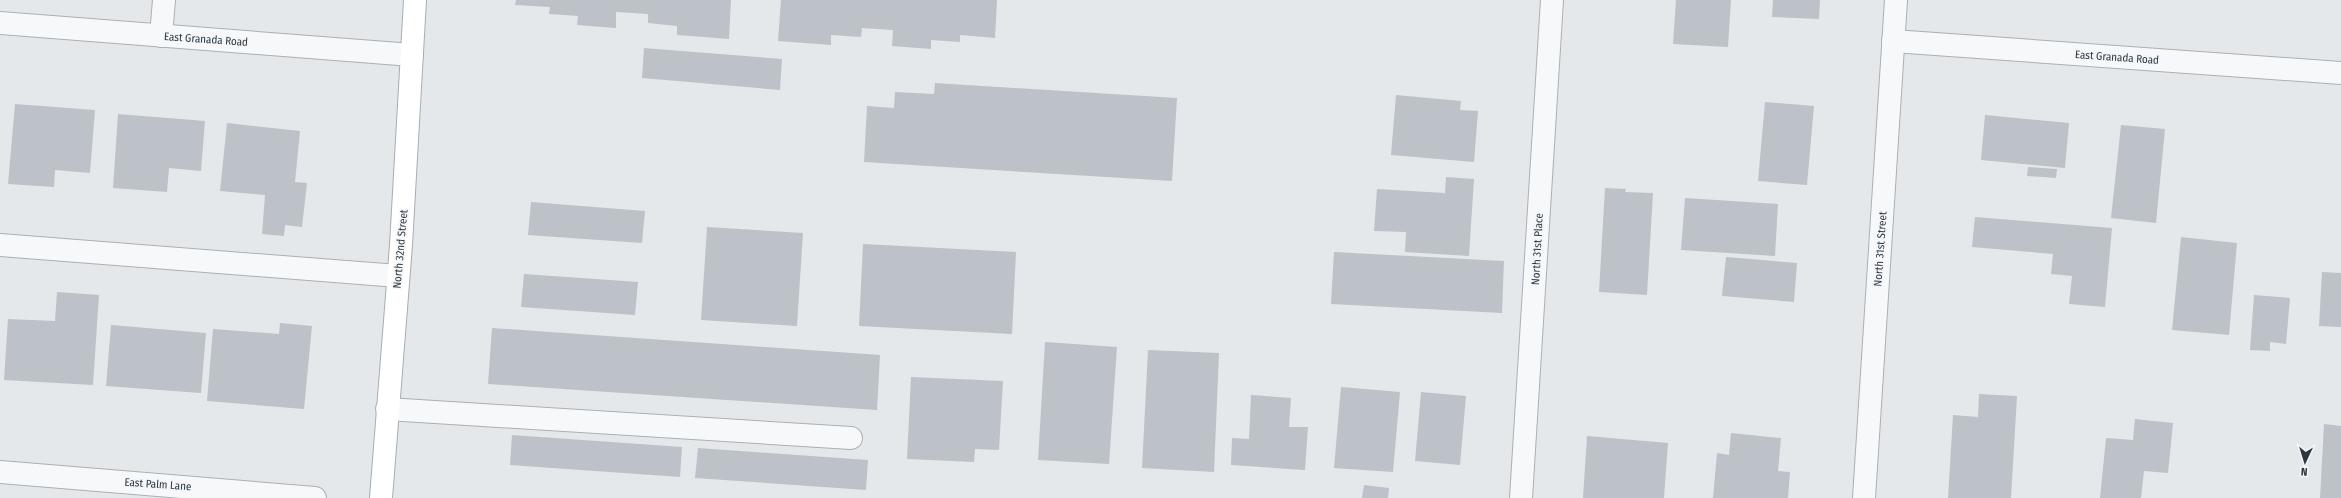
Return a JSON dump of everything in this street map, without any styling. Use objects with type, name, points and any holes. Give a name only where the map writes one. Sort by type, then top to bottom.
[{"type":"main road","name":"North 32nd Street","points":[[381,498],[398,276],[415,0]]},
{"type":"street","points":[[161,36],[164,0]]},
{"type":"street","name":"North 31st Place","points":[[1521,498],[1552,0]]},
{"type":"street","name":"North 31st Street","points":[[1864,498],[1896,0]]},
{"type":"street","name":"East Granada Road","points":[[0,23],[412,55]]},
{"type":"street","name":"East Granada Road","points":[[1893,41],[2341,73]]},
{"type":"street","points":[[0,245],[398,276]]},
{"type":"street","points":[[387,410],[851,438]]},
{"type":"street","name":"East Palm Lane","points":[[0,472],[316,498]]},
{"type":"building","points":[[516,0],[731,0],[729,39],[677,35],[677,26],[648,23],[648,14],[616,12],[616,28],[577,25],[578,16],[549,14],[550,7],[515,5]]},
{"type":"building","points":[[781,0],[997,0],[995,38],[960,35],[960,42],[931,40],[931,49],[892,46],[893,30],[862,28],[861,37],[831,35],[831,45],[778,41]]},
{"type":"building","points":[[1676,0],[1731,0],[1728,47],[1673,44]]},
{"type":"building","points":[[1773,0],[1820,0],[1819,19],[1772,17]]},
{"type":"building","points":[[644,48],[782,59],[780,90],[642,78]]},
{"type":"building","points":[[935,83],[1177,98],[1172,181],[864,162],[867,106],[894,108],[895,92],[934,94]]},
{"type":"building","points":[[1396,95],[1461,101],[1460,110],[1478,111],[1474,162],[1391,155]]},
{"type":"building","points":[[1765,102],[1814,106],[1807,185],[1758,181]]},
{"type":"building","points":[[15,104],[95,110],[90,173],[55,170],[54,187],[8,184]]},
{"type":"building","points":[[118,114],[205,121],[201,171],[169,168],[167,192],[113,188]]},
{"type":"building","points":[[1985,115],[2069,123],[2065,168],[1981,160]]},
{"type":"building","points":[[227,123],[300,131],[295,182],[307,183],[302,227],[285,225],[284,236],[262,234],[265,195],[220,191]]},
{"type":"building","points":[[2121,125],[2165,129],[2156,223],[2111,218]]},
{"type":"building","points":[[2028,167],[2057,169],[2056,178],[2027,176]]},
{"type":"building","points":[[1446,177],[1474,179],[1469,256],[1405,252],[1406,232],[1374,231],[1377,189],[1445,193]]},
{"type":"building","points":[[1605,188],[1626,189],[1625,192],[1653,193],[1647,295],[1599,292]]},
{"type":"building","points":[[1685,198],[1778,204],[1775,256],[1681,250]]},
{"type":"building","points":[[531,202],[645,211],[642,243],[528,235]]},
{"type":"building","points":[[1975,217],[2112,228],[2105,307],[2069,304],[2072,276],[2051,274],[2053,254],[1972,247]]},
{"type":"building","points":[[707,227],[803,233],[797,326],[701,320]]},
{"type":"building","points":[[2181,237],[2237,243],[2229,335],[2172,330]]},
{"type":"building","points":[[863,244],[1016,252],[1012,334],[859,326]]},
{"type":"building","points":[[1334,252],[1504,261],[1502,313],[1331,304]]},
{"type":"building","points":[[1726,257],[1797,263],[1794,302],[1722,296]]},
{"type":"building","points":[[2322,272],[2341,273],[2341,327],[2319,326]]},
{"type":"building","points":[[524,274],[638,282],[635,315],[521,307]]},
{"type":"building","points":[[57,292],[99,295],[93,385],[4,380],[8,319],[55,321]]},
{"type":"building","points":[[2254,295],[2290,298],[2286,344],[2270,342],[2270,351],[2250,350]]},
{"type":"building","points":[[280,323],[312,326],[304,409],[207,401],[213,329],[279,334]]},
{"type":"building","points":[[111,325],[206,333],[201,393],[106,386]]},
{"type":"building","points":[[492,328],[880,355],[877,410],[488,384]]},
{"type":"building","points":[[1045,342],[1117,347],[1109,464],[1038,460]]},
{"type":"building","points":[[1148,350],[1219,353],[1214,472],[1142,468]]},
{"type":"building","points":[[911,377],[1003,381],[999,450],[975,449],[974,462],[907,459]]},
{"type":"building","points":[[1341,387],[1400,392],[1393,472],[1334,468]]},
{"type":"building","points":[[1421,392],[1466,396],[1460,465],[1415,461]]},
{"type":"building","points":[[1979,394],[2017,396],[2011,498],[1948,498],[1953,415],[1978,417]]},
{"type":"building","points":[[1251,395],[1291,398],[1289,427],[1308,427],[1305,470],[1231,465],[1232,438],[1249,439]]},
{"type":"building","points":[[2135,419],[2173,423],[2168,473],[2144,471],[2141,498],[2100,498],[2106,438],[2133,440]]},
{"type":"building","points":[[2324,424],[2341,426],[2341,498],[2320,498]]},
{"type":"building","points":[[1731,433],[1781,438],[1778,471],[1790,472],[1788,498],[1713,498],[1717,453],[1729,455]]},
{"type":"building","points":[[512,435],[682,447],[680,477],[510,465]]},
{"type":"building","points":[[1587,436],[1668,443],[1664,498],[1583,498]]},
{"type":"building","points":[[698,448],[868,460],[866,490],[695,478]]},
{"type":"building","points":[[1364,485],[1389,488],[1388,498],[1362,498]]}]
